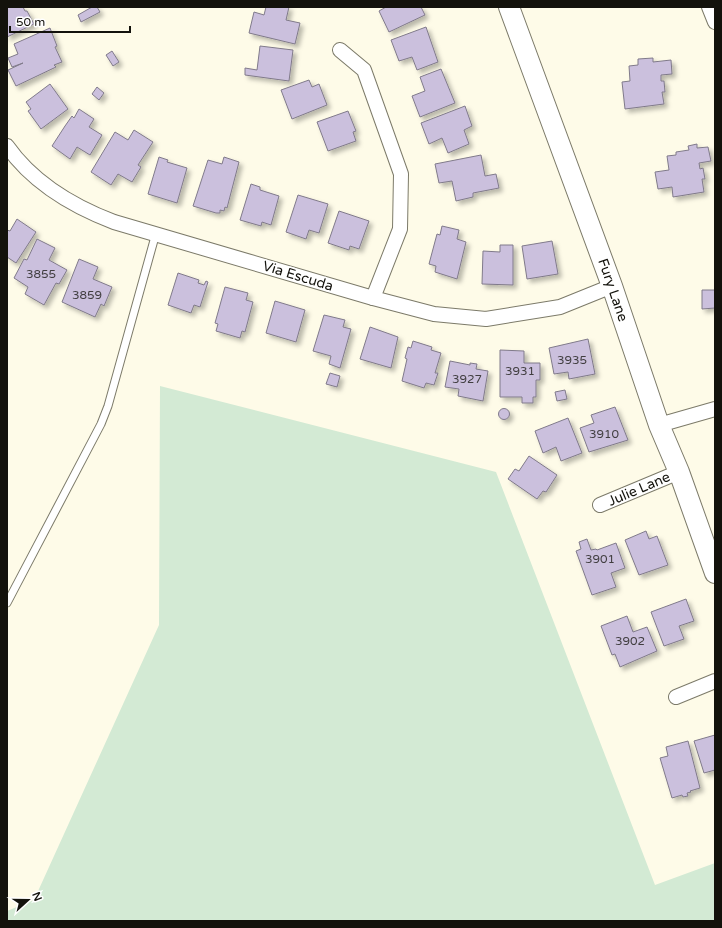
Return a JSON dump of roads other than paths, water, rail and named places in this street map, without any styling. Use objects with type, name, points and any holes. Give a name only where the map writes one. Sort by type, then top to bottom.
[{"type":"main road","name":"Fury Lane","points":[[509,7],[612,286],[659,425],[715,573]]},
{"type":"street","points":[[709,7],[715,22]]},
{"type":"street","points":[[340,50],[364,70],[401,174],[400,229],[373,298]]},
{"type":"street","name":"Via Escuda","points":[[7,146],[42,182],[72,204],[114,222],[156,233],[373,298],[434,314],[486,319],[560,307],[612,286]]},
{"type":"street","points":[[659,425],[715,409]]},
{"type":"street","name":"Julie Lane","points":[[600,505],[678,472]]},
{"type":"street","points":[[676,697],[715,681]]},
{"type":"lane","points":[[7,603],[101,424],[108,406],[156,233]]}]
